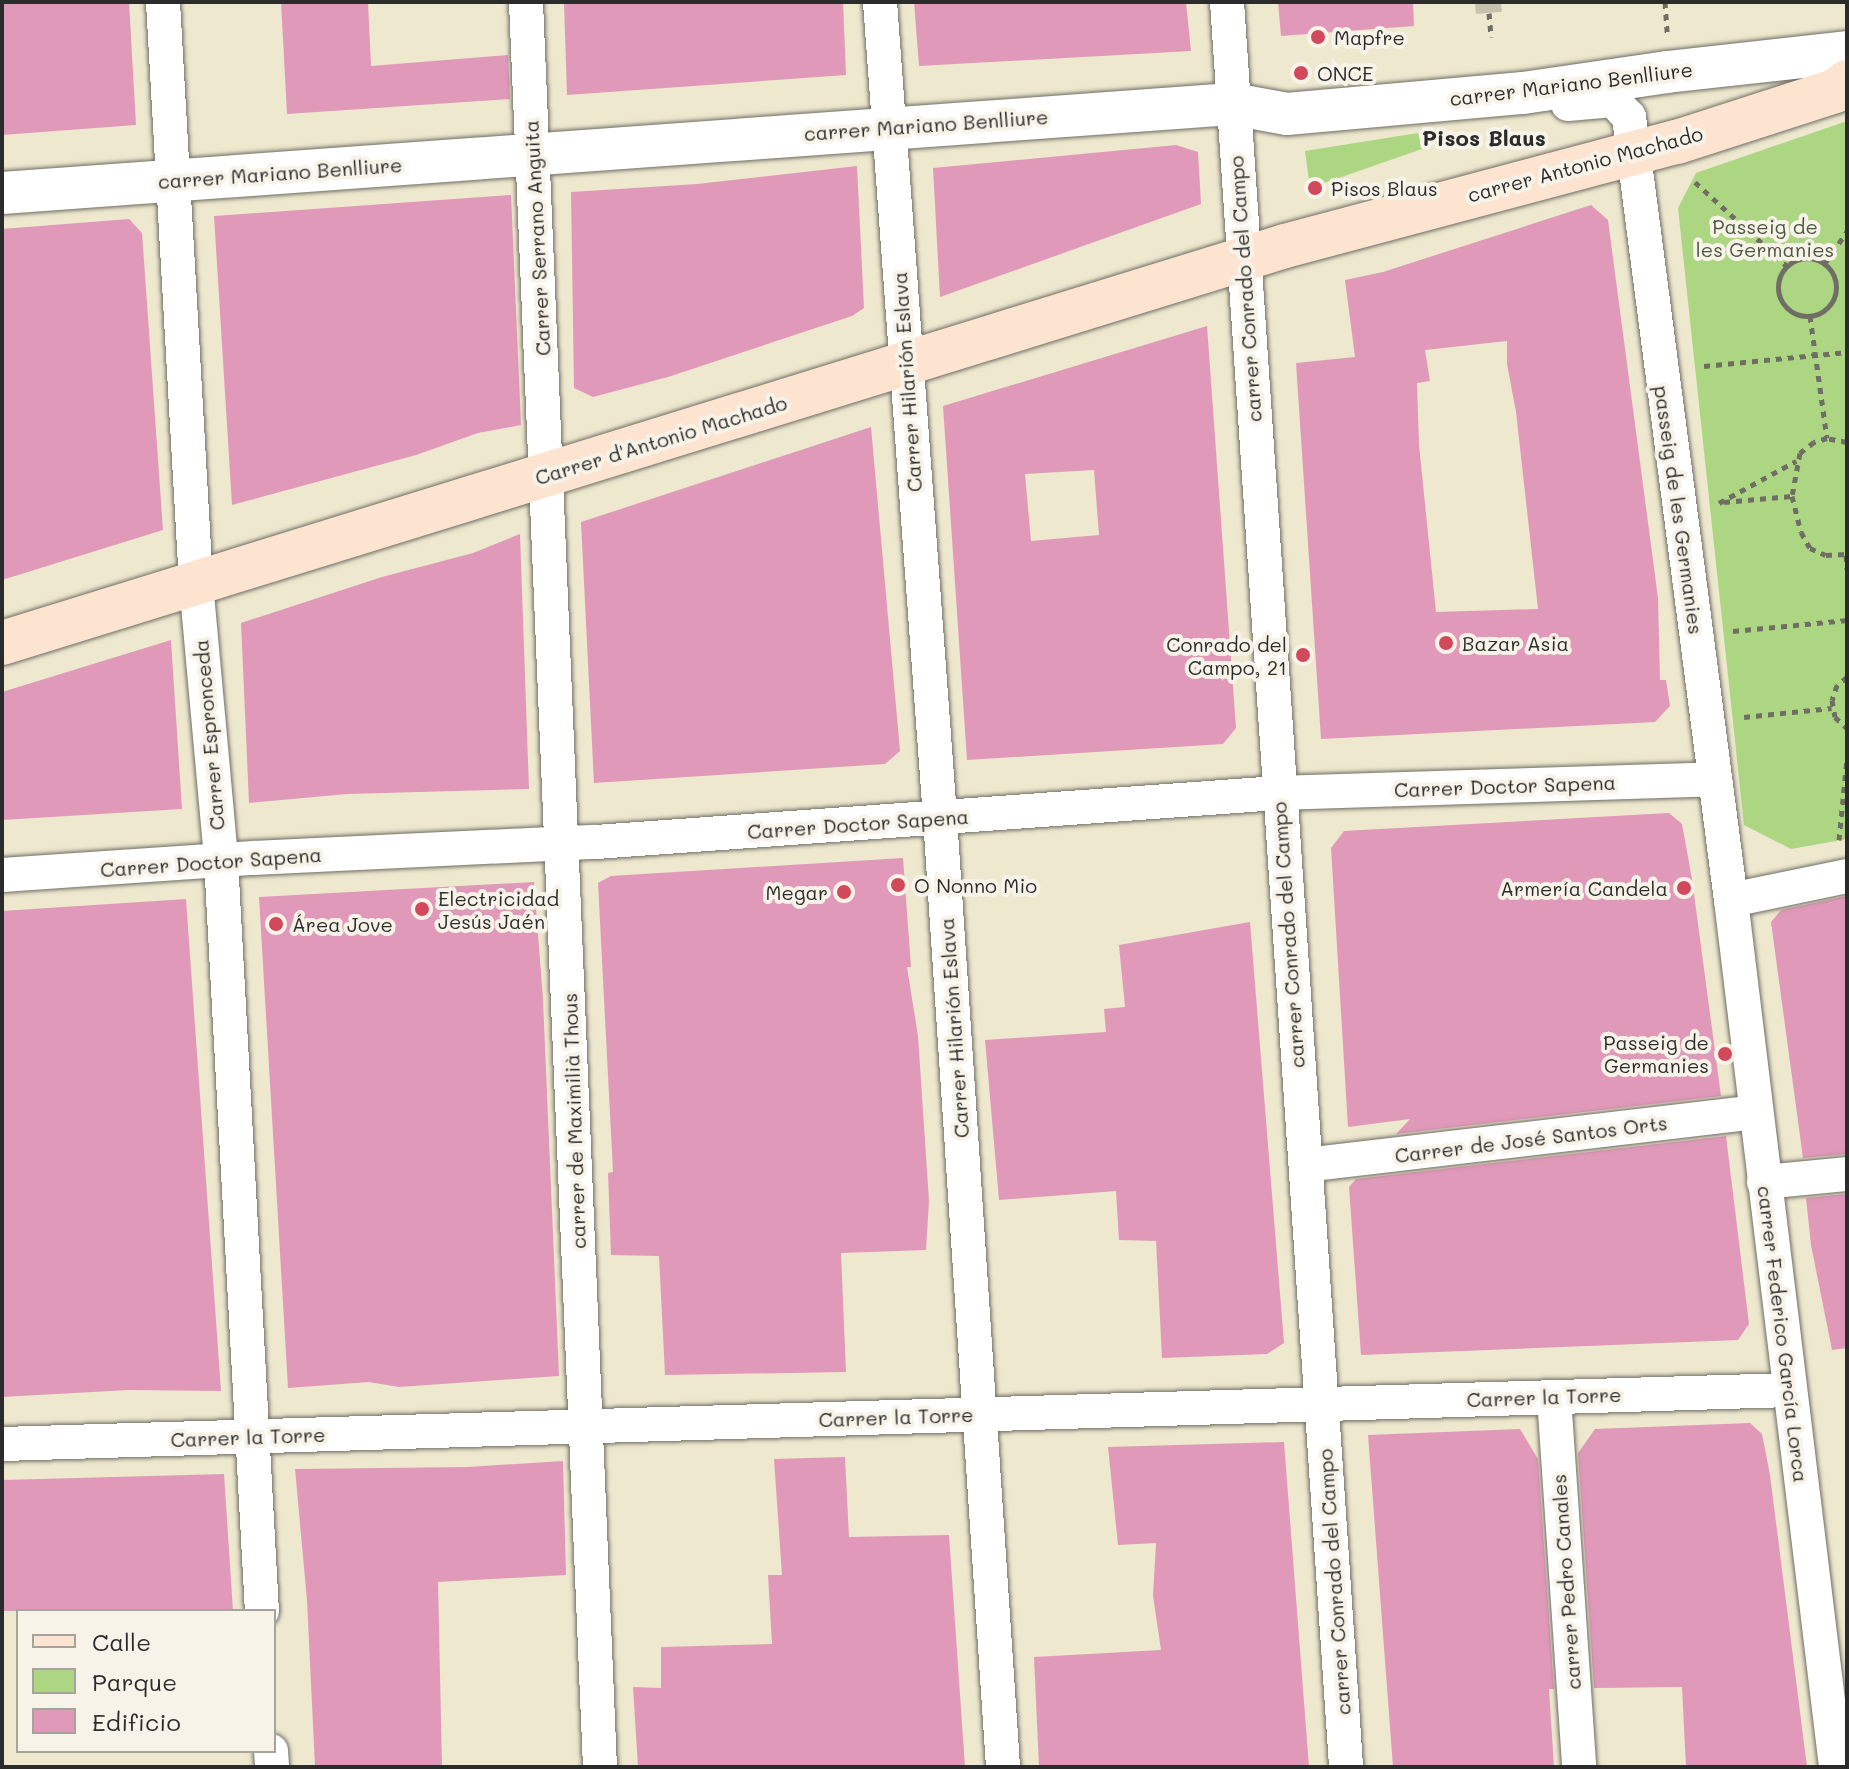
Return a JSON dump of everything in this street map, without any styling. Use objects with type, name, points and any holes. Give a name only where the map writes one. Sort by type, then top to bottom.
[{"type":"main road","name":"carrer Antonio Machado","points":[[1319,236],[1691,137],[1835,91],[1847,82]]},
{"type":"main road","name":"Carrer d'Antonio Machado","points":[[2,643],[1319,236]]},
{"type":"street","name":"Carrer Espronceda","points":[[163,2],[196,583],[221,860],[262,1609]]},
{"type":"street","name":"Carrer Serrano Anguita","points":[[526,2],[548,474]]},
{"type":"street","name":"Carrer Hilarión Eslava","points":[[880,2],[940,818],[1003,1767]]},
{"type":"street","name":"carrer Conrado del Campo","points":[[1227,2],[1346,1767]]},
{"type":"street","name":"carrer Mariano Benlliure","points":[[2,193],[1232,104],[1287,114],[1523,93],[1667,72],[1847,52]]},
{"type":"street","name":"passeig de les Germanies","points":[[1523,93],[1563,105],[1613,100],[1629,117],[1631,152],[1731,900]]},
{"type":"street","name":"carrer de Maximilià Thous","points":[[548,474],[600,1767]]},
{"type":"street","name":"Carrer Doctor Sapena","points":[[2,875],[221,860],[564,844],[1278,793],[1715,779]]},
{"type":"street","points":[[1731,900],[1847,876]]},
{"type":"street","name":"carrer Federico García Lorca","points":[[1731,900],[1790,1390],[1831,1595],[1836,1767]]},
{"type":"street","name":"Carrer de José Santos Orts","points":[[1306,1165],[1756,1112]]},
{"type":"street","points":[[1764,1182],[1847,1174]]},
{"type":"street","name":"Carrer la Torre","points":[[2,1444],[1790,1390]]},
{"type":"street","name":"carrer Pedro Canales","points":[[1554,1397],[1579,1767]]},
{"type":"path","points":[[1489,13],[1491,37]]},
{"type":"path","points":[[1693,183],[1787,266]]},
{"type":"path","points":[[1825,263],[1847,231]]},
{"type":"path","points":[[1806,258],[1825,263],[1836,280],[1834,300],[1828,308],[1810,316],[1792,312],[1781,299],[1779,282],[1787,266],[1806,258]]},
{"type":"path","points":[[1810,316],[1827,438]]},
{"type":"path","points":[[1704,366],[1847,352]]},
{"type":"path","points":[[1847,442],[1827,438],[1814,442],[1800,453],[1792,496],[1801,532],[1810,548],[1826,555],[1846,554],[1847,569]]},
{"type":"path","points":[[1792,496],[1719,503],[1797,460]]},
{"type":"path","points":[[1733,631],[1847,620]]},
{"type":"path","points":[[1847,677],[1833,692],[1832,708],[1835,717],[1847,728]]},
{"type":"path","points":[[1707,720],[1832,708]]},
{"type":"path","points":[[1839,840],[1847,759]]},
{"type":"green space","name":"Passeig de les Germanies","points":[[1847,121],[1847,839],[1791,849],[1744,825],[1678,208],[1696,173]]},
{"type":"green space","points":[[1418,133],[1422,149],[1310,188],[1305,151]]},
{"type":"building","points":[[2,2],[129,2],[136,125],[2,135]]},
{"type":"building","points":[[281,2],[368,2],[371,66],[508,55],[510,99],[287,114]]},
{"type":"building","points":[[564,2],[843,2],[846,75],[567,95]]},
{"type":"building","points":[[914,2],[1186,2],[1191,51],[919,66]]},
{"type":"building","points":[[1278,2],[1413,2],[1414,26],[1281,36]]},
{"type":"building","points":[[1176,145],[1198,152],[1201,204],[940,297],[933,168]]},
{"type":"building","points":[[857,166],[864,308],[852,316],[668,377],[593,397],[574,388],[571,192],[697,184]]},
{"type":"building","points":[[511,195],[521,425],[478,433],[416,455],[232,505],[214,216]]},
{"type":"building","points":[[1591,205],[1608,220],[1658,598],[1660,680],[1666,680],[1670,706],[1655,722],[1321,739],[1296,363],[1355,357],[1345,280],[1383,272]],"holes":[[[1507,341],[1507,364],[1516,412],[1538,609],[1436,612],[1419,445],[1417,383],[1430,381],[1425,350]]]},
{"type":"building","points":[[129,219],[142,233],[163,530],[2,580],[2,229]]},
{"type":"building","points":[[1207,326],[1236,728],[1223,744],[967,760],[943,406]],"holes":[[[1094,470],[1099,535],[1031,541],[1025,474]]]},
{"type":"building","points":[[871,427],[900,751],[885,764],[594,783],[581,522]]},
{"type":"building","points":[[520,534],[529,789],[347,794],[249,803],[241,623],[382,577],[473,553]]},
{"type":"building","points":[[171,640],[182,809],[2,820],[2,692]]},
{"type":"building","points":[[1669,813],[1682,824],[1721,1096],[1396,1134],[1410,1119],[1348,1127],[1331,848],[1344,831]]},
{"type":"building","points":[[903,858],[911,967],[907,967],[918,1036],[929,1201],[926,1250],[841,1253],[846,1372],[665,1375],[659,1256],[611,1255],[608,1173],[613,1172],[598,883],[611,876]]},
{"type":"building","points":[[534,882],[543,999],[559,1376],[399,1387],[369,1382],[288,1388],[259,897]]},
{"type":"building","points":[[1847,896],[1847,1154],[1803,1158],[1771,922],[1781,910]]},
{"type":"building","points":[[186,899],[221,1391],[129,1390],[2,1397],[2,911]]},
{"type":"building","points":[[1250,922],[1284,1343],[1267,1354],[1162,1358],[1156,1241],[1119,1240],[1116,1191],[999,1200],[985,1040],[1106,1032],[1104,1009],[1125,1007],[1119,945]]},
{"type":"building","points":[[1726,1136],[1749,1324],[1738,1340],[1361,1355],[1349,1187],[1356,1179]]},
{"type":"building","points":[[1847,1194],[1847,1348],[1832,1350],[1811,1245],[1806,1198]]},
{"type":"building","points":[[1750,1423],[1762,1434],[1770,1475],[1807,1767],[1686,1767],[1682,1687],[1594,1688],[1578,1453],[1595,1429]]},
{"type":"building","points":[[1520,1429],[1538,1459],[1554,1689],[1549,1689],[1554,1767],[1393,1767],[1368,1435]]},
{"type":"building","points":[[1284,1442],[1309,1767],[1039,1767],[1034,1657],[1161,1650],[1153,1596],[1156,1543],[1118,1545],[1108,1447]]},
{"type":"building","points":[[845,1457],[849,1537],[949,1535],[965,1767],[638,1767],[633,1687],[661,1688],[661,1647],[772,1644],[768,1575],[782,1575],[774,1459]]},
{"type":"building","points":[[563,1461],[566,1575],[438,1582],[442,1767],[315,1767],[307,1600],[295,1469],[468,1467]]},
{"type":"building","points":[[224,1474],[233,1609],[2,1611],[2,1480]]},
{"type":"tunnel","points":[[1488,2],[1489,13]]},
{"type":"place","name":"Mapfre","points":[[1318,37]]},
{"type":"place","name":"ONCE","points":[[1301,73]]},
{"type":"place","name":"Pisos Blaus","points":[[1315,188]]},
{"type":"place","name":"Bazar Asia","points":[[1446,643]]},
{"type":"place","name":"Conrado del Campo, 21","points":[[1303,655]]},
{"type":"place","name":"O Nonno Mio","points":[[898,885]]},
{"type":"place","name":"Armería Candela","points":[[1684,888]]},
{"type":"place","name":"Megar","points":[[844,892]]},
{"type":"place","name":"Electricidad Jesús Jaén","points":[[422,909]]},
{"type":"place","name":"Área Jove","points":[[276,924]]},
{"type":"place","name":"Passeig de Germanies","points":[[1725,1054]]},
{"type":"district","name":"Pisos Blaus","points":[[1484,138]]}]
